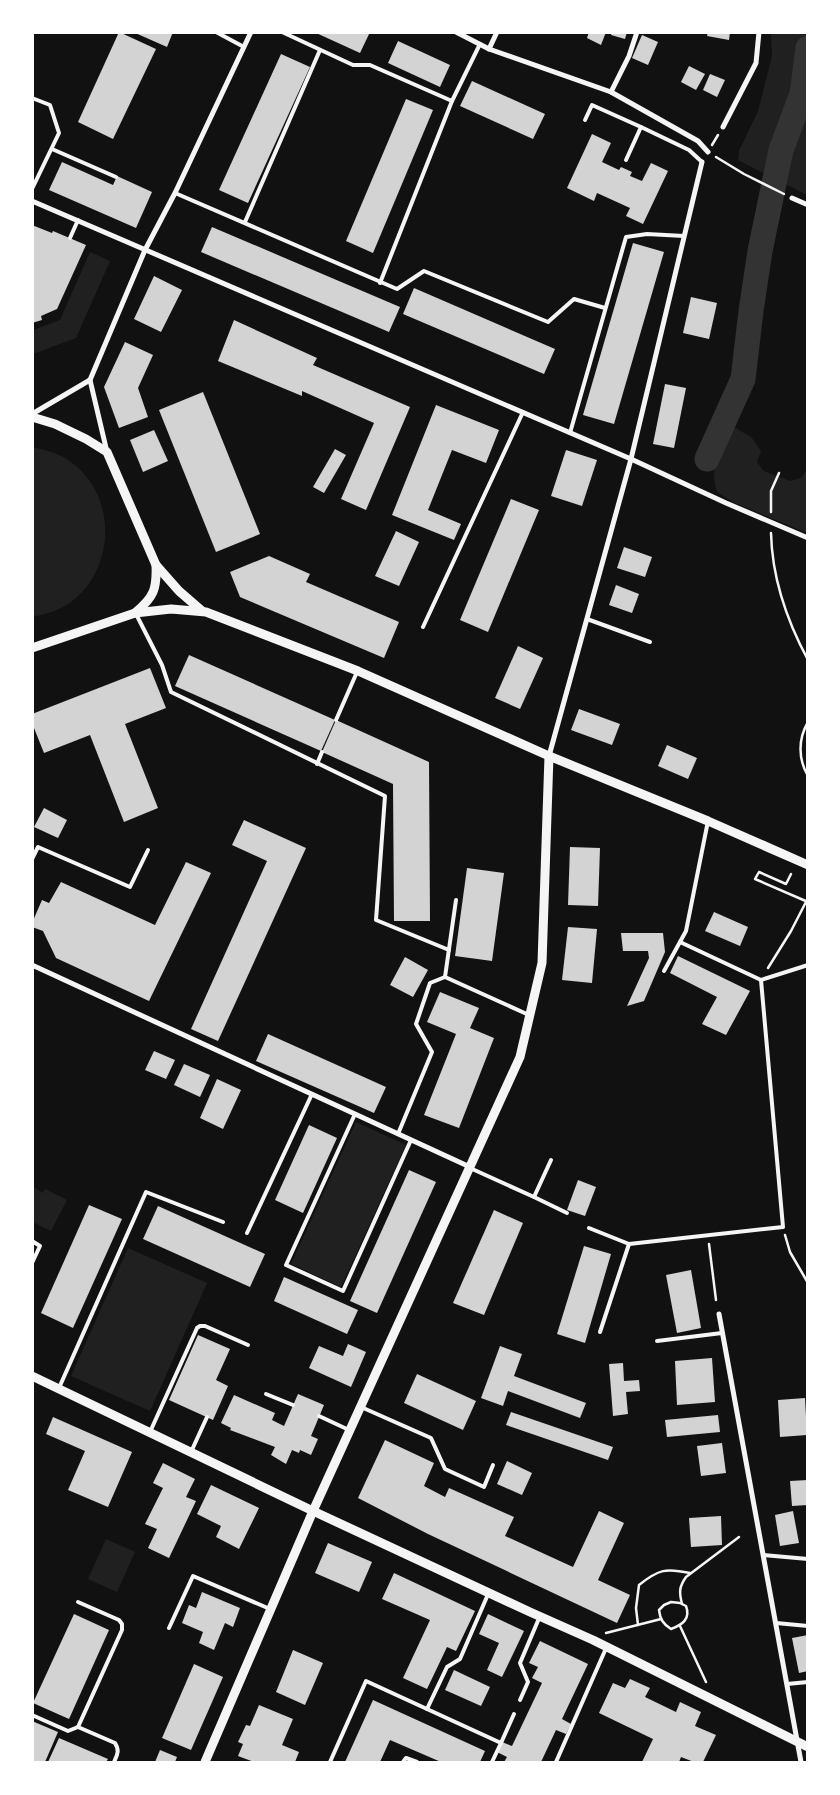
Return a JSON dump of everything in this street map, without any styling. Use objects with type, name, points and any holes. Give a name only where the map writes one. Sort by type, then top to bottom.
[{"type":"street","points":[[32,415],[90,380],[146,250],[251,32]]},
{"type":"street","points":[[456,32],[489,49],[611,92],[698,141],[708,152]]},
{"type":"street","points":[[489,49],[497,32]]},
{"type":"street","points":[[611,92],[629,56],[637,32]]},
{"type":"street","points":[[723,127],[756,63],[759,32]]},
{"type":"street","points":[[205,1762],[350,1430],[520,1057],[542,963],[549,756],[631,459],[702,162]]},
{"type":"street","points":[[792,198],[808,205]]},
{"type":"street","points":[[32,201],[631,459],[808,538]]},
{"type":"street","points":[[90,380],[107,452],[156,565],[179,592],[202,611]]},
{"type":"street","points":[[32,415],[86,439],[107,452]]},
{"type":"street","points":[[135,612],[144,605],[154,592],[156,565]]},
{"type":"street","points":[[32,648],[135,612],[171,609],[202,611],[358,671],[549,756],[708,821],[808,865]]},
{"type":"street","points":[[32,965],[470,1168]]},
{"type":"street","points":[[719,1314],[801,1762]]},
{"type":"street","points":[[32,1376],[314,1511],[607,1646],[808,1747]]},
{"type":"lane","points":[[216,32],[244,47]]},
{"type":"lane","points":[[282,32],[353,65],[370,65],[452,101]]},
{"type":"lane","points":[[380,283],[452,101],[480,44]]},
{"type":"lane","points":[[246,222],[320,50]]},
{"type":"lane","points":[[32,98],[50,105],[59,134],[32,190]]},
{"type":"lane","points":[[585,120],[592,105],[689,150],[702,162]]},
{"type":"lane","points":[[626,160],[641,127]]},
{"type":"lane","points":[[52,149],[116,177]]},
{"type":"lane","points":[[175,193],[246,222],[397,289],[424,270],[548,322],[574,299],[605,308]]},
{"type":"lane","points":[[70,238],[78,220]]},
{"type":"lane","points":[[570,433],[626,237],[647,234],[684,236]]},
{"type":"lane","points":[[422,627],[522,412]]},
{"type":"lane","points":[[135,612],[162,665],[171,692],[384,796],[376,920],[449,950]]},
{"type":"lane","points":[[587,619],[650,642]]},
{"type":"lane","points":[[336,720],[358,671]]},
{"type":"lane","points":[[317,764],[322,752]]},
{"type":"lane","points":[[664,971],[686,931],[708,821]]},
{"type":"lane","points":[[32,859],[38,847],[130,887],[148,850]]},
{"type":"lane","points":[[445,977],[456,900]]},
{"type":"lane","points":[[680,942],[761,980],[808,965]]},
{"type":"lane","points":[[398,1134],[432,1052],[416,1024],[430,983],[445,977],[530,1015]]},
{"type":"lane","points":[[589,1228],[629,1244],[783,1227],[761,980]]},
{"type":"lane","points":[[247,1233],[312,1094]]},
{"type":"lane","points":[[355,1114],[286,1265],[342,1291],[410,1140]]},
{"type":"lane","points":[[534,1196],[551,1160]]},
{"type":"lane","points":[[470,1168],[534,1196],[567,1213]]},
{"type":"lane","points":[[59,1388],[146,1192],[223,1222]]},
{"type":"lane","points":[[32,1240],[40,1246],[32,1262]]},
{"type":"lane","points":[[600,1332],[629,1244]]},
{"type":"lane","points":[[150,1432],[197,1328],[205,1326],[248,1345]]},
{"type":"lane","points":[[657,1341],[722,1333]]},
{"type":"lane","points":[[266,1394],[293,1405]]},
{"type":"lane","points":[[361,1407],[431,1438],[445,1469],[484,1487],[493,1465]]},
{"type":"lane","points":[[319,1416],[350,1430]]},
{"type":"lane","points":[[191,1452],[207,1417]]},
{"type":"lane","points":[[763,1554],[808,1559]]},
{"type":"lane","points":[[169,1628],[193,1576],[271,1610]]},
{"type":"lane","points":[[427,1709],[447,1667],[460,1659],[489,1592]]},
{"type":"lane","points":[[78,1602],[119,1620],[122,1624],[122,1630],[78,1727]]},
{"type":"lane","points":[[520,1700],[528,1682],[520,1663],[540,1616]]},
{"type":"lane","points":[[776,1623],[808,1626]]},
{"type":"lane","points":[[556,1762],[607,1646]]},
{"type":"lane","points":[[330,1762],[366,1681],[501,1743]]},
{"type":"lane","points":[[787,1684],[808,1682]]},
{"type":"lane","points":[[492,1762],[514,1714]]},
{"type":"lane","points":[[32,1716],[64,1730],[78,1727],[115,1743],[118,1752],[114,1762]]},
{"type":"lane","points":[[403,1762],[406,1758],[417,1762]]},
{"type":"path","points":[[723,127],[708,152],[744,174],[792,198]]},
{"type":"path","points":[[771,519],[771,492],[779,473]]},
{"type":"path","points":[[771,528],[771,547],[780,592],[789,620],[808,660]]},
{"type":"path","points":[[808,722],[802,731],[800,754],[803,768],[808,776]]},
{"type":"path","points":[[761,980],[791,931],[807,900],[755,879],[759,872],[786,884],[791,874]]},
{"type":"path","points":[[783,1227],[790,1252],[808,1283]]},
{"type":"path","points":[[707,1235],[716,1300]]},
{"type":"path","points":[[682,1604],[679,1593],[680,1585],[690,1573],[739,1537]]},
{"type":"path","points":[[638,1625],[636,1608],[639,1585],[652,1574],[670,1569],[690,1573]]},
{"type":"path","points":[[671,1602],[682,1604],[686,1606],[687,1618],[680,1626],[671,1629],[664,1624],[659,1610],[671,1602]]},
{"type":"path","points":[[606,1633],[661,1619]]},
{"type":"path","points":[[680,1626],[706,1682]]},
{"type":"shaded area","points":[[771,33],[807,33],[807,195],[738,160],[739,151],[758,111],[772,56]]},
{"type":"shaded area","points":[[90,252],[110,261],[76,338],[33,354],[33,330],[60,320]]},
{"type":"shaded area","points":[[736,428],[752,438],[761,451],[757,462],[764,471],[790,481],[801,478],[807,469],[807,533],[733,502],[717,492],[714,467],[717,452],[727,429]]},
{"type":"shaded area","points":[[33,447],[51,452],[68,460],[84,474],[96,491],[103,510],[105,530],[103,550],[97,570],[86,587],[67,605],[33,617]]},
{"type":"shaded area","points":[[356,1122],[406,1145],[341,1287],[291,1264]]},
{"type":"shaded area","points":[[33,1187],[43,1193],[45,1189],[67,1200],[51,1231],[33,1222]]},
{"type":"shaded area","points":[[128,1248],[207,1283],[150,1411],[71,1376]]},
{"type":"shaded area","points":[[106,1539],[135,1552],[117,1592],[88,1579]]},
{"type":"building","points":[[119,32],[156,49],[113,139],[78,122]]},
{"type":"building","points":[[133,32],[173,32],[167,47]]},
{"type":"building","points":[[314,32],[370,32],[360,53]]},
{"type":"building","points":[[589,32],[606,32],[601,45],[587,38]]},
{"type":"building","points":[[612,32],[627,32],[625,39],[611,35]]},
{"type":"building","points":[[708,32],[730,32],[729,40],[707,36]]},
{"type":"building","points":[[642,35],[658,42],[648,65],[632,58]]},
{"type":"building","points":[[398,41],[450,65],[440,87],[388,63]]},
{"type":"building","points":[[281,54],[310,67],[248,203],[219,190]]},
{"type":"building","points":[[689,66],[705,74],[696,90],[681,82]]},
{"type":"building","points":[[710,74],[725,80],[717,97],[703,90]]},
{"type":"building","points":[[472,81],[545,114],[533,139],[460,106]]},
{"type":"building","points":[[406,99],[433,110],[373,253],[346,241]]},
{"type":"building","points":[[592,134],[611,143],[602,162],[619,170],[621,167],[632,172],[630,176],[642,181],[651,163],[668,171],[643,224],[626,216],[630,208],[597,193],[594,201],[567,188]]},
{"type":"building","points":[[62,162],[113,185],[117,176],[152,192],[136,228],[49,190]]},
{"type":"building","points":[[32,225],[52,233],[53,231],[86,245],[57,309],[41,316],[42,320],[32,323]]},
{"type":"building","points":[[212,227],[400,307],[389,332],[201,252]]},
{"type":"building","points":[[633,243],[664,252],[614,424],[583,415]]},
{"type":"building","points":[[154,276],[182,290],[161,332],[134,319]]},
{"type":"building","points":[[414,288],[555,349],[544,374],[403,314]]},
{"type":"building","points":[[691,297],[717,303],[709,339],[683,333]]},
{"type":"building","points":[[234,320],[317,358],[313,365],[410,407],[366,510],[341,499],[374,423],[302,391],[302,396],[218,361]]},
{"type":"building","points":[[125,342],[153,355],[138,388],[148,417],[119,428],[104,387]]},
{"type":"building","points":[[665,384],[686,388],[674,448],[653,444]]},
{"type":"building","points":[[203,392],[260,534],[216,552],[159,410]]},
{"type":"building","points":[[436,405],[499,430],[486,463],[452,450],[428,510],[461,524],[454,540],[392,515]]},
{"type":"building","points":[[154,430],[168,461],[143,472],[130,440]]},
{"type":"building","points":[[335,449],[346,455],[324,493],[313,487]]},
{"type":"building","points":[[566,450],[597,460],[582,506],[551,496]]},
{"type":"building","points":[[511,499],[539,510],[488,632],[460,620]]},
{"type":"building","points":[[396,531],[419,542],[399,586],[375,576]]},
{"type":"building","points":[[624,547],[652,557],[645,577],[617,568]]},
{"type":"building","points":[[269,556],[310,574],[306,582],[399,622],[384,658],[240,597],[230,572]]},
{"type":"building","points":[[616,585],[639,594],[632,613],[609,605]]},
{"type":"building","points":[[518,646],[543,658],[520,709],[495,698]]},
{"type":"building","points":[[189,655],[335,720],[321,751],[175,686]]},
{"type":"building","points":[[150,668],[166,708],[125,724],[158,808],[124,822],[90,735],[44,753],[32,723],[32,714]]},
{"type":"building","points":[[579,709],[620,724],[612,745],[571,730]]},
{"type":"building","points":[[336,720],[429,762],[430,921],[394,921],[393,784],[322,752]]},
{"type":"building","points":[[667,745],[697,758],[688,779],[658,766]]},
{"type":"building","points":[[44,808],[67,820],[58,838],[34,827]]},
{"type":"building","points":[[244,820],[306,848],[218,1041],[191,1029],[267,861],[232,845]]},
{"type":"building","points":[[570,847],[600,848],[598,906],[568,905]]},
{"type":"building","points":[[186,862],[211,873],[149,1001],[56,958],[43,931],[32,927],[42,900],[49,903],[61,882],[155,925]]},
{"type":"building","points":[[467,868],[504,873],[492,961],[455,956]]},
{"type":"building","points":[[714,912],[748,927],[740,946],[705,931]]},
{"type":"building","points":[[568,927],[597,929],[592,983],[562,980]]},
{"type":"building","points":[[621,933],[663,933],[665,952],[644,1001],[627,1006],[649,958],[648,951],[623,951]]},
{"type":"building","points":[[678,956],[750,991],[726,1035],[702,1024],[717,997],[670,973]]},
{"type":"building","points":[[405,957],[428,970],[413,997],[390,985]]},
{"type":"building","points":[[440,992],[479,1008],[470,1028],[494,1038],[459,1128],[424,1115],[456,1034],[427,1022]]},
{"type":"building","points":[[268,1034],[386,1087],[374,1113],[256,1061]]},
{"type":"building","points":[[154,1051],[175,1060],[166,1079],[145,1070]]},
{"type":"building","points":[[184,1064],[210,1075],[200,1097],[174,1085]]},
{"type":"building","points":[[217,1079],[241,1090],[223,1129],[200,1118]]},
{"type":"building","points":[[309,1125],[337,1138],[303,1213],[275,1200]]},
{"type":"building","points":[[409,1170],[436,1182],[377,1313],[350,1301]]},
{"type":"building","points":[[578,1180],[596,1187],[585,1216],[567,1210]]},
{"type":"building","points":[[89,1205],[122,1219],[73,1328],[41,1313]]},
{"type":"building","points":[[158,1206],[265,1254],[250,1287],[143,1239]]},
{"type":"building","points":[[494,1210],[523,1223],[484,1315],[453,1303]]},
{"type":"building","points":[[584,1246],[611,1254],[585,1343],[557,1334]]},
{"type":"building","points":[[691,1270],[701,1328],[677,1333],[666,1275]]},
{"type":"building","points":[[284,1277],[358,1310],[347,1334],[274,1301]]},
{"type":"building","points":[[198,1335],[230,1349],[216,1380],[228,1386],[213,1420],[169,1400]]},
{"type":"building","points":[[348,1344],[366,1352],[351,1387],[309,1368],[319,1346],[343,1356]]},
{"type":"building","points":[[500,1346],[522,1354],[514,1376],[586,1403],[580,1418],[508,1391],[503,1406],[481,1398]]},
{"type":"building","points":[[712,1358],[715,1402],[677,1405],[675,1361]]},
{"type":"building","points":[[623,1363],[624,1381],[639,1380],[640,1391],[626,1392],[628,1414],[613,1416],[609,1364]]},
{"type":"building","points":[[417,1374],[476,1401],[463,1430],[404,1403]]},
{"type":"building","points":[[298,1394],[324,1405],[311,1436],[318,1439],[311,1455],[300,1450],[299,1453],[292,1450],[286,1464],[271,1455],[275,1447],[230,1430],[231,1428],[221,1423],[234,1395],[275,1413],[272,1420],[284,1426]]},
{"type":"building","points":[[805,1398],[807,1435],[780,1437],[778,1400]]},
{"type":"building","points":[[511,1412],[613,1447],[608,1460],[506,1425]]},
{"type":"building","points":[[718,1415],[720,1432],[667,1437],[665,1420]]},
{"type":"building","points":[[53,1417],[132,1452],[108,1507],[68,1490],[85,1451],[46,1434]]},
{"type":"building","points":[[385,1440],[434,1463],[424,1486],[445,1497],[449,1488],[514,1517],[505,1536],[573,1567],[599,1511],[624,1523],[598,1580],[630,1595],[617,1623],[428,1534],[358,1498]]},
{"type":"building","points":[[722,1443],[726,1473],[701,1476],[697,1446]]},
{"type":"building","points":[[507,1461],[532,1473],[522,1495],[497,1484]]},
{"type":"building","points":[[163,1463],[195,1479],[186,1497],[196,1501],[169,1558],[148,1548],[157,1529],[145,1524],[163,1488],[153,1483]]},
{"type":"building","points":[[808,1480],[808,1505],[792,1506],[790,1481]]},
{"type":"building","points":[[211,1485],[259,1508],[239,1549],[216,1537],[221,1526],[197,1514]]},
{"type":"building","points":[[793,1511],[799,1543],[780,1546],[775,1515]]},
{"type":"building","points":[[721,1516],[722,1545],[691,1547],[689,1518]]},
{"type":"building","points":[[328,1543],[372,1562],[359,1592],[315,1573]]},
{"type":"building","points":[[394,1573],[475,1611],[456,1651],[447,1647],[427,1689],[403,1678],[430,1620],[382,1599]]},
{"type":"building","points":[[202,1592],[240,1608],[233,1627],[225,1623],[214,1650],[199,1643],[203,1632],[182,1623],[189,1605],[196,1608]]},
{"type":"building","points":[[74,1614],[109,1630],[69,1719],[33,1703]]},
{"type":"building","points":[[488,1614],[524,1631],[502,1677],[487,1670],[499,1643],[479,1634]]},
{"type":"building","points":[[808,1635],[808,1671],[799,1673],[792,1638]]},
{"type":"building","points":[[540,1641],[588,1664],[562,1719],[571,1724],[566,1734],[556,1730],[541,1762],[504,1762],[507,1757],[497,1752],[502,1742],[512,1746],[542,1683],[532,1678],[538,1667],[529,1663]]},
{"type":"building","points":[[293,1650],[323,1663],[305,1705],[276,1692]]},
{"type":"building","points":[[194,1664],[223,1677],[191,1750],[162,1738]]},
{"type":"building","points":[[454,1670],[490,1687],[481,1706],[445,1690]]},
{"type":"building","points":[[630,1679],[650,1688],[645,1697],[676,1712],[680,1702],[701,1712],[695,1726],[716,1735],[703,1762],[694,1762],[681,1757],[679,1762],[642,1762],[653,1739],[599,1713],[613,1683],[625,1688]]},
{"type":"building","points":[[373,1700],[485,1751],[480,1762],[441,1762],[390,1740],[380,1762],[345,1762]]},
{"type":"building","points":[[259,1705],[293,1719],[282,1745],[299,1752],[295,1762],[254,1762],[238,1756],[243,1744],[238,1742],[246,1725],[250,1726]]},
{"type":"building","points":[[32,1721],[58,1732],[45,1762],[32,1762]]},
{"type":"building","points":[[59,1738],[108,1759],[106,1762],[48,1762]]},
{"type":"building","points":[[160,1750],[177,1757],[175,1762],[155,1762]]},
{"type":"waterway","points":[[707,459],[743,379],[760,251],[781,150],[802,94],[808,48]]}]
